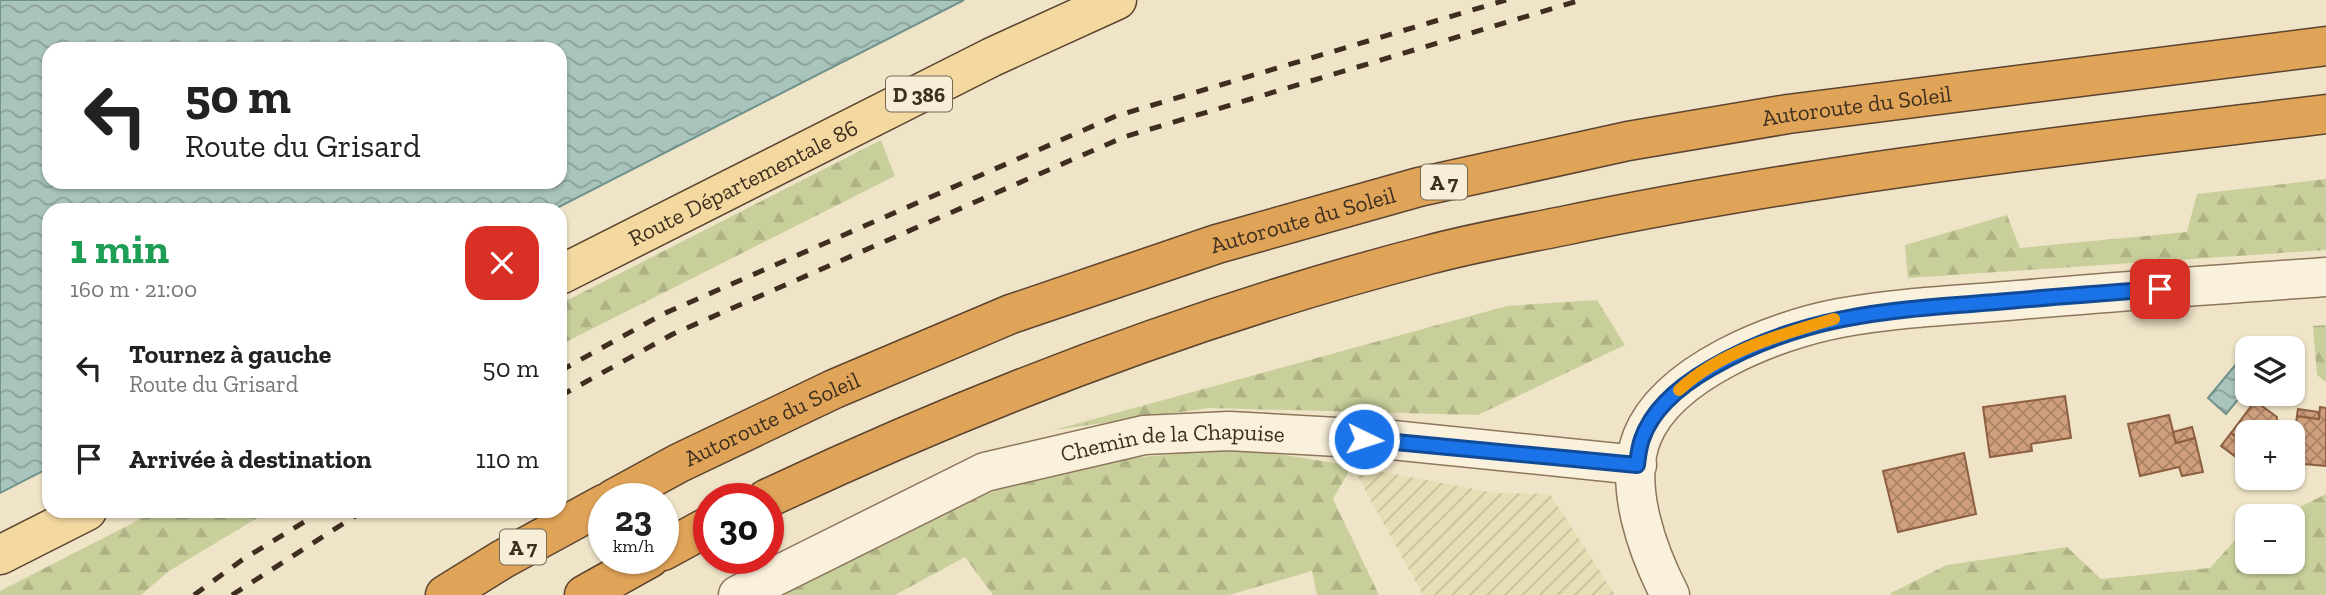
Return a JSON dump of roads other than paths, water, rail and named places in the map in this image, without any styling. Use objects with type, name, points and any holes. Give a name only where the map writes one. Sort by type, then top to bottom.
[{"type":"highway","name":"Autoroute du Soleil","points":[[642,483],[834,389],[1011,314],[1217,244],[1419,187],[1628,141],[1788,114],[2326,46]]},
{"type":"highway","points":[[784,490],[856,456],[1032,382],[1250,306],[1430,254],[1645,208],[1805,180],[2326,114]]},
{"type":"highway","name":"A 7","points":[[445,595],[503,559],[588,513]]},
{"type":"highway","points":[[584,595],[621,574]]},
{"type":"main road","name":"Route Départementale 86","points":[[567,271],[992,57],[1116,0]]},
{"type":"main road","points":[[0,555],[73,518]]},
{"type":"street","points":[[1670,595],[1658,570],[1636,501],[1637,465],[1642,438],[1662,405],[1687,382],[1736,353],[1777,335],[1838,318],[1916,308],[2326,277]]},
{"type":"street","name":"Chemin de la Chapuise","points":[[738,595],[985,472],[1144,435],[1229,431],[1392,440],[1637,465]]},
{"type":"water","points":[[0,0],[964,0],[567,203],[42,203],[42,472],[0,493]]},
{"type":"water","points":[[2235,365],[2235,403],[2226,414],[2208,398]]},
{"type":"railway","points":[[567,367],[663,314],[1116,116],[1506,0]]},
{"type":"railway","points":[[567,392],[673,334],[1124,137],[1581,0]]},
{"type":"railway","points":[[194,595],[242,560],[311,518]]},
{"type":"railway","points":[[232,595],[352,518]]}]
